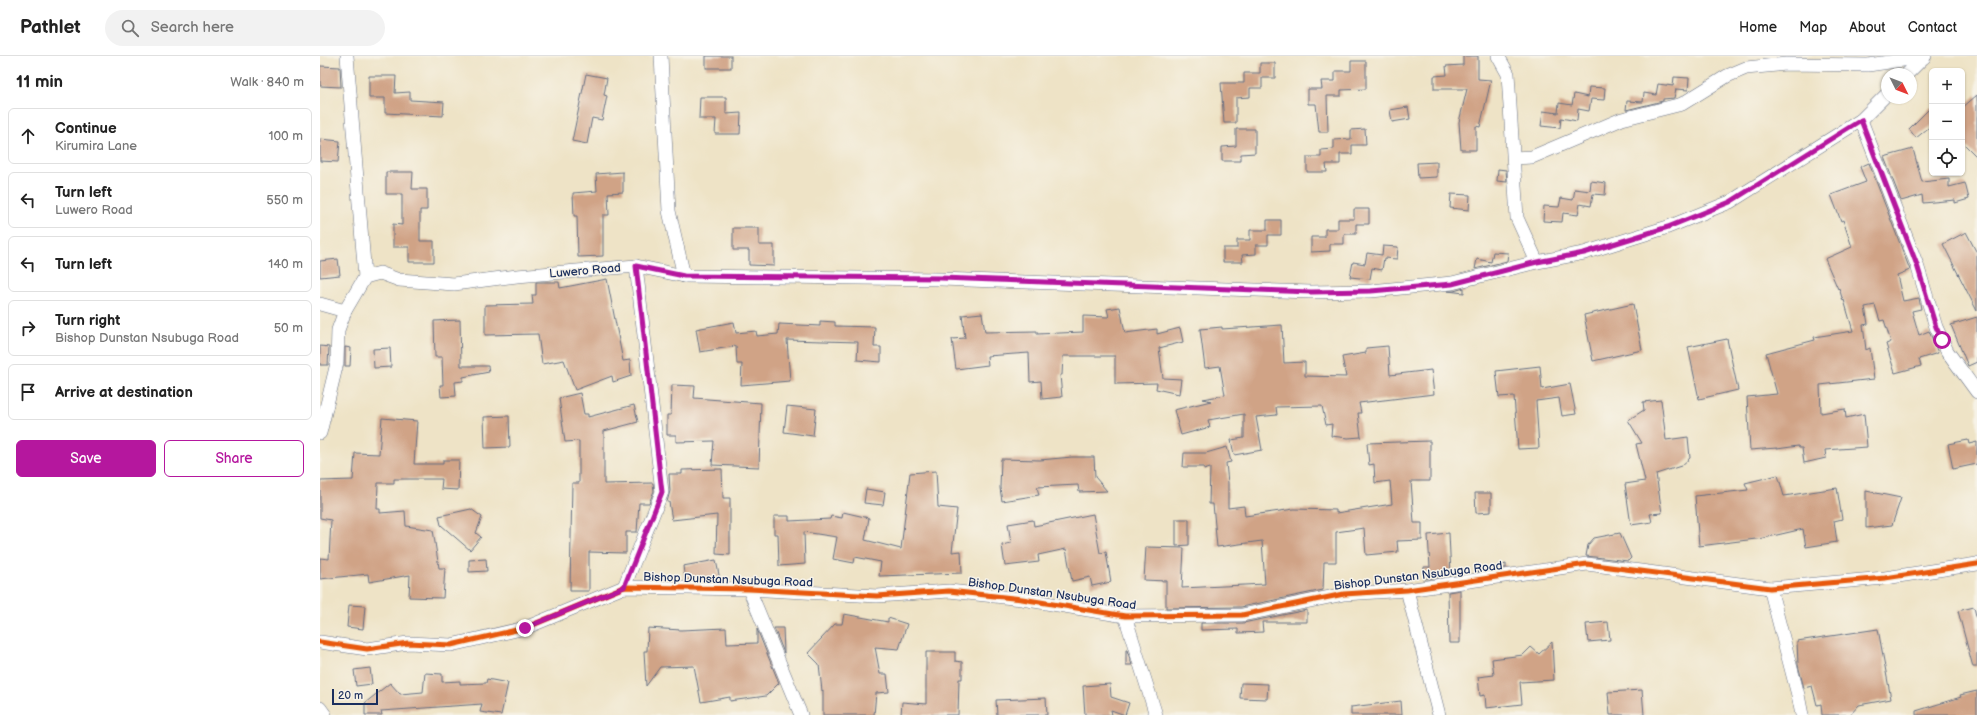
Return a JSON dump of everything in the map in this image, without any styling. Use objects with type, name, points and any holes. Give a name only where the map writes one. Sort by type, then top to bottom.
[{"type":"street","points":[[320,433],[338,363],[338,330],[345,310],[365,278],[347,56]]},
{"type":"street","points":[[661,56],[669,211],[684,276]]},
{"type":"street","points":[[1498,56],[1508,74],[1517,218],[1537,262]]},
{"type":"street","points":[[1514,158],[1532,157],[1622,119],[1682,104],[1727,76],[1746,68],[1786,64],[1868,65],[1925,56]]},
{"type":"street","points":[[1913,68],[1925,56]]},
{"type":"street","name":"Luwero Road","points":[[365,278],[380,273],[399,280],[454,284],[517,276],[636,266],[684,276],[941,278],[1303,292],[1363,291],[1452,284],[1537,262],[1584,253],[1668,227],[1730,202],[1861,120],[1881,100]]},
{"type":"street","points":[[1861,120],[1917,265],[1936,327],[1947,352],[1977,392]]},
{"type":"street","points":[[624,587],[662,492],[636,266]]},
{"type":"street","points":[[320,304],[345,310]]},
{"type":"street","name":"Bishop Dunstan Nsubuga Road","points":[[320,642],[367,649],[408,643],[451,645],[525,628],[624,587],[748,589],[877,596],[949,591],[1022,599],[1125,616],[1242,615],[1344,594],[1407,590],[1587,564],[1770,588],[1885,578],[1977,564]]},
{"type":"street","points":[[1770,588],[1802,715]]},
{"type":"street","points":[[748,589],[801,715]]},
{"type":"street","points":[[1407,590],[1439,715]]},
{"type":"street","points":[[1125,616],[1156,715]]},
{"type":"street","points":[[320,708],[325,715]]},
{"type":"building","points":[[706,56],[731,56],[731,68],[706,68]]},
{"type":"building","points":[[1463,56],[1478,56],[1478,79],[1491,80],[1480,127],[1476,126],[1476,150],[1461,150],[1459,122],[1467,89],[1434,89],[1434,76],[1447,75],[1446,66],[1463,65]]},
{"type":"building","points":[[1351,61],[1366,61],[1366,89],[1341,90],[1341,96],[1327,96],[1328,132],[1319,132],[1316,104],[1308,104],[1308,89],[1322,89],[1321,81],[1335,81],[1335,71],[1351,71]]},
{"type":"building","points":[[1260,63],[1275,63],[1275,78],[1262,78],[1262,88],[1250,88],[1250,97],[1236,98],[1236,123],[1224,123],[1221,83],[1244,83],[1244,73],[1260,73]]},
{"type":"building","points":[[320,66],[340,67],[341,87],[320,86]]},
{"type":"building","points":[[586,74],[607,78],[604,95],[607,96],[602,120],[592,118],[587,144],[572,141]]},
{"type":"building","points":[[369,76],[396,76],[395,93],[410,92],[410,100],[444,102],[443,116],[385,113],[385,98],[369,98]]},
{"type":"building","points":[[1674,77],[1689,78],[1688,90],[1676,89],[1674,98],[1663,99],[1663,101],[1626,110],[1627,101],[1643,102],[1644,93],[1656,95],[1658,84],[1673,86]]},
{"type":"building","points":[[1589,87],[1605,88],[1604,100],[1591,99],[1589,111],[1578,109],[1577,121],[1561,118],[1560,128],[1541,126],[1543,111],[1558,113],[1559,103],[1572,105],[1574,94],[1588,97]]},
{"type":"building","points":[[1977,95],[1977,157],[1965,145],[1965,105]]},
{"type":"building","points":[[700,97],[726,97],[726,114],[741,113],[740,134],[715,134],[716,119],[699,119]]},
{"type":"building","points":[[1408,107],[1410,119],[1392,122],[1390,110]]},
{"type":"building","points":[[1929,109],[1929,127],[1916,138],[1909,129]]},
{"type":"building","points":[[1236,129],[1255,129],[1255,153],[1241,154],[1241,161],[1222,161],[1222,147],[1236,146]]},
{"type":"building","points":[[1365,129],[1366,145],[1352,145],[1352,154],[1340,154],[1340,164],[1326,164],[1327,172],[1307,172],[1307,157],[1321,157],[1321,150],[1334,149],[1334,140],[1351,139],[1351,130]]},
{"type":"building","points":[[320,139],[340,141],[338,162],[320,161]]},
{"type":"building","points":[[1913,149],[1922,182],[1949,179],[1949,187],[1965,183],[1969,199],[1955,203],[1955,200],[1923,203],[1922,195],[1901,201],[1884,157]]},
{"type":"building","points":[[1437,162],[1437,177],[1418,178],[1417,163]]},
{"type":"building","points":[[1869,163],[1910,270],[1897,275],[1903,301],[1919,298],[1921,309],[1912,311],[1919,335],[1929,331],[1938,353],[1919,359],[1921,366],[1895,373],[1886,344],[1891,342],[1884,320],[1880,321],[1875,305],[1865,307],[1868,324],[1863,325],[1866,350],[1870,348],[1874,379],[1820,385],[1821,413],[1845,409],[1846,418],[1864,414],[1867,447],[1825,450],[1826,458],[1804,463],[1802,448],[1799,448],[1798,446],[1777,449],[1750,450],[1747,397],[1777,394],[1766,353],[1815,340],[1814,337],[1853,331],[1844,300],[1843,301],[1839,288],[1838,289],[1825,259],[1852,247],[1843,220],[1841,221],[1831,195],[1866,182],[1860,167]]},
{"type":"building","points":[[1498,169],[1506,170],[1507,182],[1497,181]]},
{"type":"building","points":[[386,172],[413,172],[412,189],[427,189],[427,210],[420,210],[420,241],[434,241],[434,262],[409,262],[409,247],[393,247],[393,224],[402,225],[402,194],[386,194]]},
{"type":"building","points":[[623,172],[623,192],[608,193],[609,215],[603,215],[603,256],[578,257],[577,216],[574,216],[573,193],[597,191],[596,174]]},
{"type":"building","points":[[1591,181],[1606,183],[1605,195],[1593,194],[1591,206],[1580,204],[1578,215],[1563,213],[1562,222],[1543,221],[1544,206],[1559,207],[1561,198],[1573,200],[1575,189],[1590,191]]},
{"type":"building","points":[[1451,194],[1470,195],[1469,210],[1450,208]]},
{"type":"building","points":[[1354,209],[1369,209],[1369,224],[1356,224],[1356,234],[1344,234],[1344,244],[1330,244],[1330,251],[1311,252],[1311,237],[1325,237],[1325,229],[1338,229],[1338,219],[1354,219]]},
{"type":"building","points":[[1267,220],[1281,220],[1281,235],[1268,235],[1268,245],[1256,245],[1256,254],[1242,255],[1243,262],[1223,262],[1223,248],[1237,248],[1237,240],[1250,240],[1250,230],[1267,230]]},
{"type":"building","points":[[733,228],[759,228],[759,245],[774,245],[774,266],[749,265],[749,250],[733,250]]},
{"type":"building","points":[[1966,232],[1977,253],[1977,311],[1943,244]]},
{"type":"building","points":[[1383,246],[1398,247],[1397,259],[1384,258],[1382,270],[1372,268],[1370,279],[1350,277],[1353,262],[1365,264],[1367,253],[1382,255]]},
{"type":"building","points":[[1493,252],[1508,253],[1507,261],[1475,269],[1477,259],[1491,262]]},
{"type":"building","points":[[338,259],[340,275],[320,277],[320,261]]},
{"type":"building","points":[[607,279],[623,361],[630,360],[631,376],[613,382],[612,376],[575,390],[564,360],[542,364],[538,334],[485,335],[485,305],[533,304],[532,295],[536,295],[536,282],[559,282],[560,288]]},
{"type":"building","points":[[1464,288],[1464,293],[1448,291],[1454,291]]},
{"type":"building","points":[[1633,304],[1642,350],[1593,361],[1584,315]]},
{"type":"building","points":[[1120,307],[1125,333],[1157,329],[1157,334],[1180,328],[1183,342],[1159,348],[1163,378],[1181,379],[1179,394],[1156,389],[1157,383],[1115,384],[1115,356],[1063,356],[1062,375],[1060,375],[1062,397],[1042,399],[1041,381],[1030,382],[1029,353],[987,356],[988,365],[956,369],[952,339],[965,338],[962,315],[982,313],[985,332],[1037,331],[1037,334],[1083,332],[1083,316],[1109,317],[1107,309]]},
{"type":"building","points":[[1977,317],[1977,362],[1968,366],[1951,325]]},
{"type":"building","points":[[460,320],[461,366],[488,366],[489,372],[463,377],[463,381],[455,382],[456,396],[441,397],[440,385],[443,385],[442,357],[435,357],[434,321]]},
{"type":"building","points":[[820,321],[835,322],[835,326],[875,327],[874,347],[881,347],[881,362],[857,360],[858,342],[787,340],[790,381],[741,385],[742,364],[737,364],[736,346],[700,352],[696,329],[734,322],[736,333],[756,331],[757,336],[778,334],[779,324],[820,326]]},
{"type":"building","points":[[1282,325],[1284,363],[1305,362],[1305,376],[1346,377],[1342,357],[1366,353],[1366,348],[1388,346],[1390,375],[1431,370],[1434,394],[1359,403],[1361,413],[1358,413],[1361,437],[1348,438],[1331,436],[1332,424],[1326,425],[1322,406],[1276,407],[1277,415],[1256,417],[1262,450],[1234,455],[1231,440],[1244,438],[1244,414],[1208,420],[1210,427],[1181,435],[1174,410],[1211,401],[1203,399],[1225,395],[1220,366],[1205,368],[1200,329]]},
{"type":"building","points":[[1727,339],[1738,390],[1699,399],[1688,347]]},
{"type":"building","points":[[320,346],[329,347],[328,365],[320,365]]},
{"type":"building","points":[[345,347],[351,348],[350,366],[345,366]]},
{"type":"building","points":[[390,348],[391,367],[374,368],[373,349]]},
{"type":"building","points":[[1540,366],[1542,389],[1570,384],[1576,414],[1562,416],[1559,398],[1536,401],[1539,448],[1518,449],[1514,396],[1499,397],[1496,371]]},
{"type":"building","points":[[672,385],[695,386],[694,398],[761,403],[759,467],[712,465],[714,441],[676,442],[676,435],[667,435],[667,415],[671,415]]},
{"type":"building","points":[[580,393],[584,414],[588,414],[588,417],[634,405],[638,422],[604,431],[604,484],[653,483],[654,491],[649,503],[639,503],[637,532],[626,532],[626,553],[589,552],[589,591],[570,591],[572,483],[579,483],[579,441],[565,442],[559,398]]},
{"type":"building","points":[[1661,400],[1666,440],[1688,437],[1690,458],[1681,466],[1656,474],[1662,513],[1650,514],[1652,522],[1631,525],[1625,484],[1645,481],[1636,444],[1642,443],[1628,420],[1644,410],[1643,402]]},
{"type":"building","points":[[787,406],[816,409],[813,436],[784,432]]},
{"type":"building","points":[[509,416],[510,447],[485,448],[484,417]]},
{"type":"building","points":[[382,418],[417,421],[414,464],[443,464],[443,460],[459,460],[458,490],[441,489],[442,479],[394,479],[394,483],[378,483],[377,509],[380,509],[380,513],[405,511],[406,526],[433,530],[439,568],[445,568],[443,598],[409,597],[410,575],[369,582],[368,574],[320,579],[320,558],[329,559],[331,520],[320,518],[320,481],[353,480],[355,453],[379,454]]},
{"type":"building","points":[[1968,440],[1969,444],[1977,442],[1977,464],[1953,469],[1948,444]]},
{"type":"building","points":[[1430,441],[1430,481],[1411,481],[1414,523],[1422,523],[1422,540],[1397,541],[1398,552],[1366,555],[1364,528],[1336,532],[1336,562],[1324,562],[1323,590],[1241,607],[1166,608],[1166,581],[1144,580],[1146,547],[1184,548],[1182,588],[1265,584],[1262,541],[1217,547],[1213,504],[1209,504],[1210,468],[1204,470],[1204,467],[1183,467],[1184,453],[1206,453],[1227,447],[1231,462],[1226,463],[1228,508],[1244,506],[1245,516],[1294,509],[1336,510],[1336,513],[1392,504],[1390,481],[1375,483],[1374,464],[1369,465],[1367,443]]},
{"type":"building","points":[[1072,457],[1094,457],[1095,477],[1107,491],[1079,492],[1078,485],[1037,487],[1039,495],[1002,501],[1000,488],[1001,459],[1040,460]]},
{"type":"building","points":[[722,469],[723,498],[730,498],[730,555],[716,554],[717,515],[672,520],[669,502],[667,502],[670,491],[669,474],[682,474],[682,470]]},
{"type":"building","points":[[936,471],[938,507],[957,509],[952,552],[961,551],[962,573],[879,576],[881,562],[855,557],[854,563],[833,559],[837,537],[804,532],[805,564],[779,566],[778,534],[774,534],[774,516],[789,516],[789,521],[830,519],[831,516],[842,518],[843,512],[869,518],[865,540],[901,549],[910,473]]},
{"type":"building","points":[[1778,475],[1784,496],[1837,488],[1842,519],[1834,521],[1837,542],[1806,547],[1803,529],[1764,538],[1699,546],[1695,496],[1748,490],[1745,483]]},
{"type":"building","points":[[866,489],[885,492],[883,505],[864,503]]},
{"type":"building","points":[[1866,491],[1901,498],[1892,525],[1866,528]]},
{"type":"building","points":[[1475,493],[1491,493],[1491,512],[1476,513]]},
{"type":"building","points":[[471,509],[482,517],[476,533],[481,537],[470,550],[441,525],[439,516]]},
{"type":"building","points":[[1093,514],[1100,553],[1106,552],[1111,582],[1092,586],[1090,577],[1072,581],[1066,549],[1038,555],[1039,562],[1005,566],[1002,545],[1011,543],[1008,524],[1033,520],[1034,526]]},
{"type":"building","points":[[1176,519],[1189,519],[1189,545],[1176,546]]},
{"type":"building","points":[[1449,533],[1451,576],[1424,579],[1424,567],[1430,567],[1428,535]]},
{"type":"building","points":[[1620,533],[1631,558],[1628,561],[1586,556],[1588,545],[1594,538]]},
{"type":"building","points":[[486,559],[487,571],[469,572],[469,560]]},
{"type":"building","points":[[716,560],[720,580],[685,580],[683,566]]},
{"type":"building","points":[[1506,564],[1506,568],[1477,572]]},
{"type":"building","points":[[1460,590],[1460,643],[1449,643],[1448,592]]},
{"type":"building","points":[[349,605],[365,606],[363,629],[347,627]]},
{"type":"building","points":[[1974,607],[1977,620],[1977,667],[1973,667],[1958,611]]},
{"type":"building","points":[[1307,610],[1307,622],[1262,622],[1263,632],[1238,633],[1238,629],[1201,630],[1201,623],[1243,623]]},
{"type":"building","points":[[844,614],[888,622],[888,618],[907,624],[899,649],[875,647],[880,674],[887,674],[889,692],[876,693],[874,715],[823,715],[823,690],[822,691],[819,664],[808,653],[835,624],[842,624]]},
{"type":"building","points":[[1608,622],[1610,640],[1588,642],[1586,624]]},
{"type":"building","points":[[648,628],[681,630],[726,628],[727,644],[757,643],[757,629],[779,683],[766,696],[730,701],[730,697],[701,702],[694,666],[660,667],[646,686],[644,651],[647,651]]},
{"type":"building","points":[[774,628],[783,628],[784,653]]},
{"type":"building","points":[[1878,629],[1891,699],[1859,705],[1850,715],[1822,715],[1821,704],[1817,705],[1812,686],[1804,688],[1798,665],[1797,641]]},
{"type":"building","points":[[1552,642],[1554,680],[1520,682],[1522,704],[1486,708],[1485,695],[1480,696],[1478,677],[1494,675],[1492,659],[1523,655],[1531,647],[1539,654]]},
{"type":"building","points":[[1127,650],[1132,665],[1126,665]]},
{"type":"building","points":[[926,652],[955,652],[955,661],[962,662],[962,679],[959,679],[958,715],[901,715],[902,702],[926,704]]},
{"type":"building","points":[[370,668],[372,684],[356,686],[354,670]]},
{"type":"building","points":[[425,673],[442,674],[442,682],[460,681],[460,684],[486,683],[487,679],[508,683],[501,715],[480,712],[482,704],[381,711],[382,715],[365,715],[365,703],[390,683],[400,694],[423,692]]},
{"type":"building","points":[[1241,683],[1268,684],[1267,699],[1240,698]]},
{"type":"building","points":[[1110,684],[1111,697],[1129,703],[1125,715],[1111,710],[1112,715],[1085,715],[1083,686]]},
{"type":"building","points":[[1642,690],[1644,715],[1610,715],[1608,692]]},
{"type":"building","points":[[1977,691],[1977,715],[1916,715],[1916,711],[1961,697],[1960,695]]},
{"type":"building","points":[[1046,698],[1047,715],[997,715],[996,700]]},
{"type":"building","points":[[1401,701],[1402,715],[1351,715],[1351,707]]},
{"type":"cycle path","points":[[320,642],[367,649],[408,643],[451,645],[525,628],[624,587],[749,589],[877,596],[949,591],[1022,599],[1125,616],[1242,615],[1344,594],[1407,590],[1587,564],[1770,588],[1885,578],[1977,564]]},
{"type":"route","points":[[525,628],[624,587],[662,492],[636,266],[684,276],[941,278],[1311,292],[1371,291],[1452,284],[1537,262],[1584,253],[1668,227],[1730,202],[1801,159],[1861,120],[1917,265],[1936,327],[1942,340]]}]
